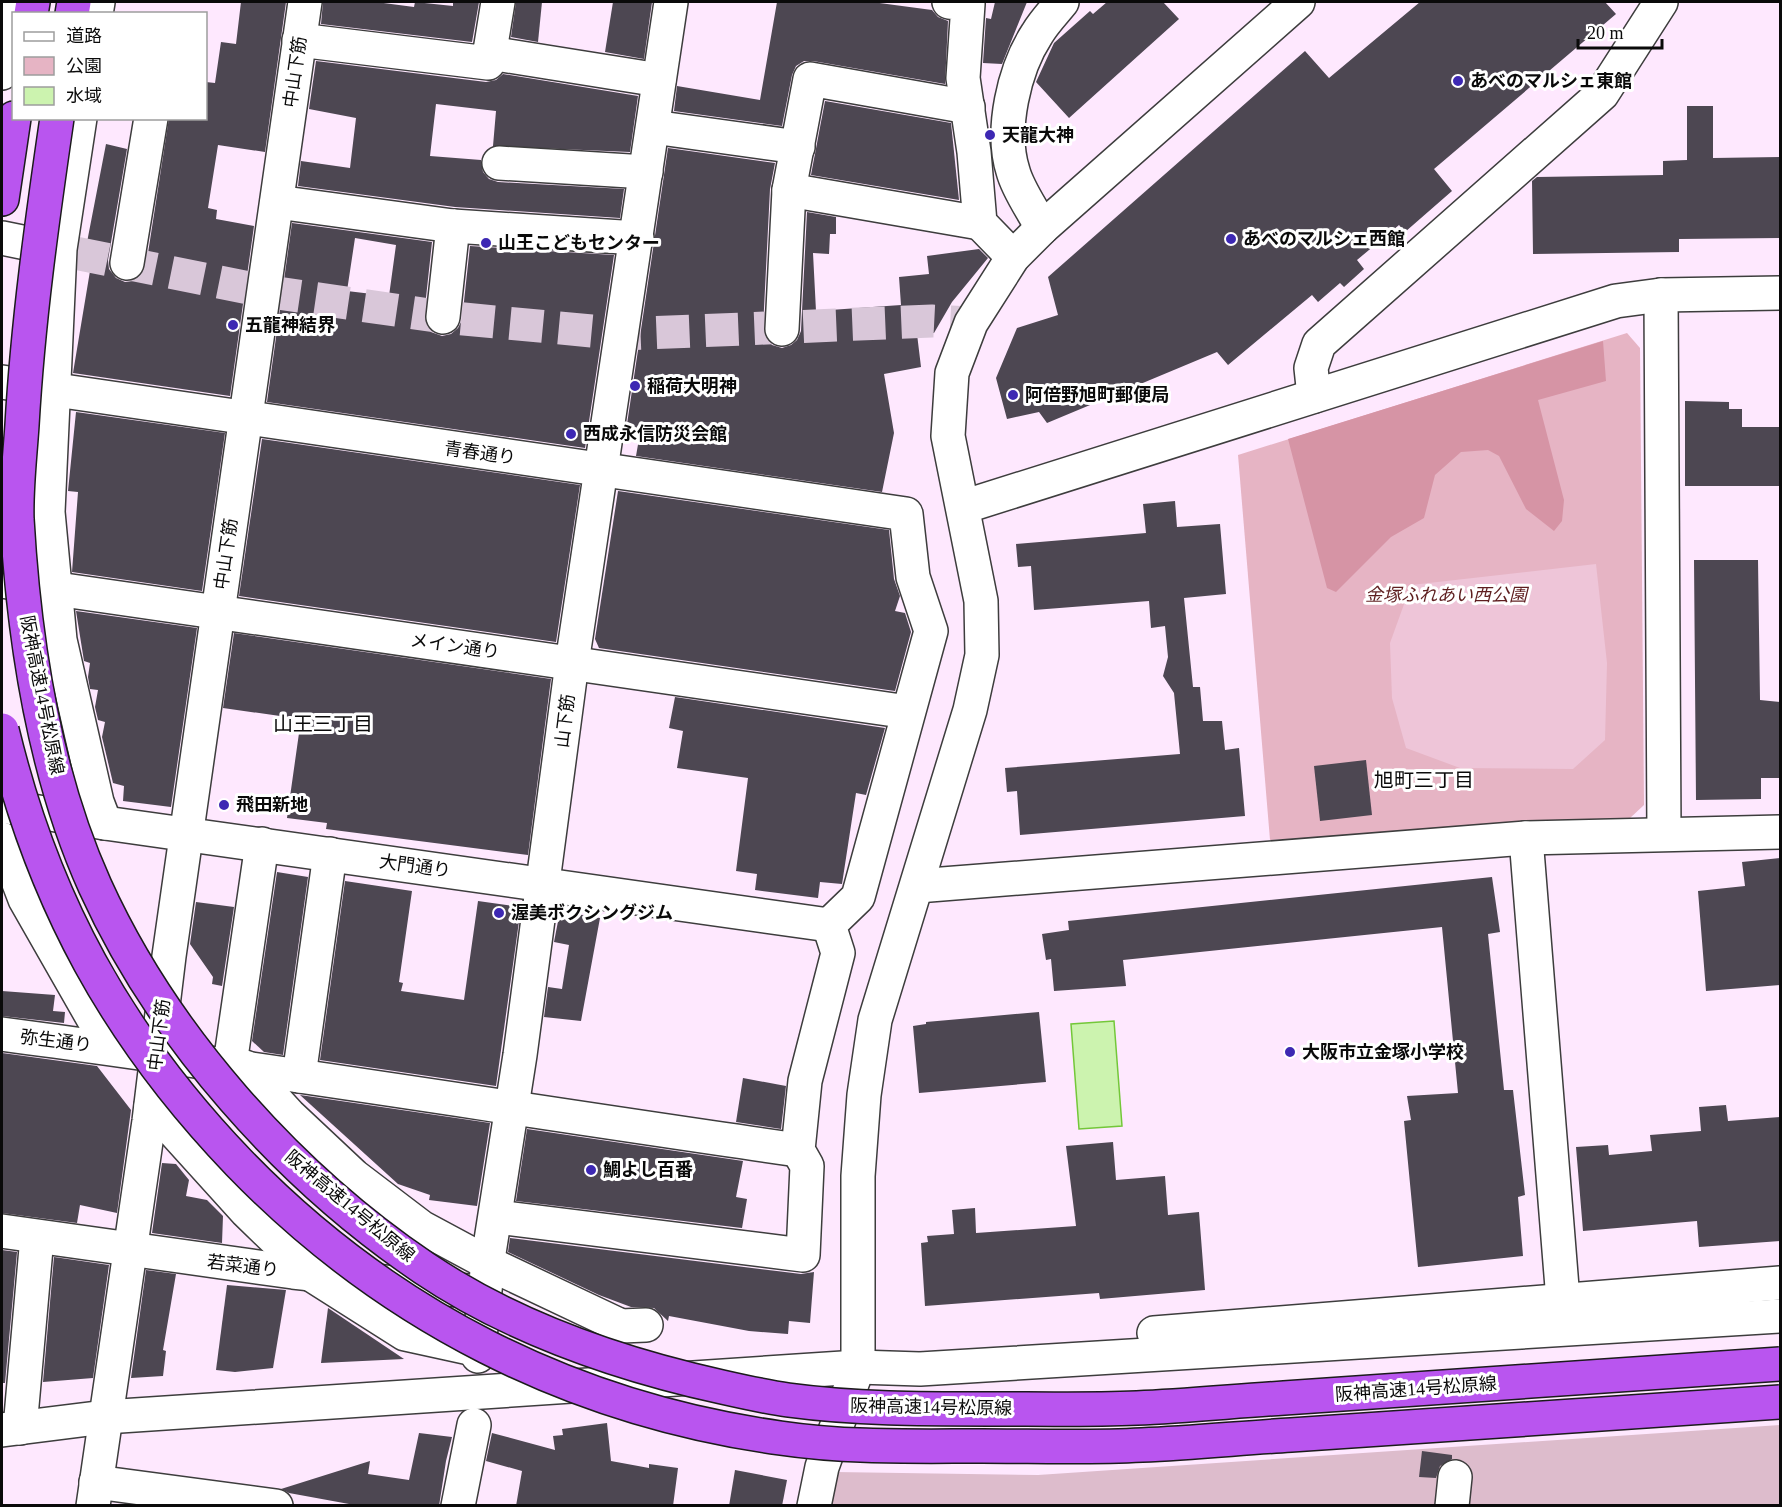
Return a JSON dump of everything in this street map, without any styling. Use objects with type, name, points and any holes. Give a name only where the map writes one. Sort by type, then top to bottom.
[{"type":"highway","points":[[2,199],[14,120]]},
{"type":"highway","name":"阪神高速14号松原線","points":[[57,120],[27,328],[17,510],[23,592],[32,654],[43,718],[62,792],[95,885],[128,948],[172,1021],[231,1096],[287,1154],[349,1211],[425,1269],[489,1306],[541,1331],[606,1355],[675,1376],[781,1400],[877,1410],[1136,1408],[1780,1364]]},
{"type":"highway","name":"阪神高速14号松原線","points":[[2,730],[17,792],[57,901],[136,1042],[202,1125],[258,1183],[320,1238],[404,1300],[466,1338],[528,1369],[677,1419],[780,1439],[874,1446],[1139,1445],[1780,1402]]},
{"type":"street","points":[[2,72],[13,2]]},
{"type":"street","name":"中山下筋","points":[[94,1494],[151,1106],[187,833],[304,2]]},
{"type":"street","points":[[299,40],[488,63],[498,2]]},
{"type":"street","name":"山下筋","points":[[312,1275],[405,1334],[478,1353],[544,884],[572,663],[671,2]]},
{"type":"street","points":[[949,2],[968,4],[963,78],[980,223]]},
{"type":"street","points":[[1042,228],[1013,171],[1009,145],[1010,111],[1015,84],[1036,34],[1062,2]]},
{"type":"street","points":[[814,1506],[822,1467],[858,1367],[858,1176],[864,1095],[875,1020],[970,710],[982,655],[981,601],[948,436],[952,373],[971,323],[1013,257],[1042,228],[1298,2]]},
{"type":"street","points":[[1314,396],[1311,368],[1319,344],[1602,94],[1661,2]]},
{"type":"street","points":[[490,53],[659,80]]},
{"type":"street","points":[[782,329],[789,190],[810,79],[968,107]]},
{"type":"street","points":[[80,120],[60,249],[48,513],[60,640],[96,802],[105,823]]},
{"type":"street","points":[[128,263],[151,120]]},
{"type":"street","points":[[653,128],[798,147]]},
{"type":"street","points":[[499,163],[646,172]]},
{"type":"street","points":[[789,190],[980,223],[1013,257]]},
{"type":"street","points":[[277,202],[453,226],[637,238]]},
{"type":"street","points":[[444,317],[453,226]]},
{"type":"street","points":[[2,238],[46,247]]},
{"type":"street","points":[[963,507],[1616,301],[1661,296],[1780,293]]},
{"type":"street","points":[[1661,296],[1665,834]]},
{"type":"street","name":"青春通り","points":[[2,382],[906,514],[913,577],[931,631],[908,712]]},
{"type":"street","name":"メイン通り","points":[[2,580],[908,712]]},
{"type":"street","points":[[496,1217],[803,1255],[807,1166],[798,1150],[805,1081],[838,953],[829,925],[858,897],[908,712]]},
{"type":"street","name":"大門通り","points":[[2,806],[105,823],[829,925]]},
{"type":"street","points":[[917,886],[1526,838],[1780,832]]},
{"type":"street","points":[[1526,838],[1563,1300]]},
{"type":"street","points":[[262,844],[237,1066],[354,1176],[487,1278],[621,1326],[646,1325]]},
{"type":"street","points":[[3,851],[25,899],[110,1048]]},
{"type":"street","points":[[299,1076],[330,854]]},
{"type":"street","name":"弥生通り","points":[[2,1034],[157,1054],[511,1109],[798,1150]]},
{"type":"street","points":[[151,1106],[246,1211],[312,1275]]},
{"type":"street","name":"若菜通り","points":[[2,1231],[130,1251],[312,1275],[487,1278]]},
{"type":"street","points":[[37,1237],[10,1429],[105,1417],[858,1367],[932,1369],[1780,1316]]},
{"type":"street","points":[[858,1367],[918,1351],[1780,1283]]},
{"type":"street","points":[[458,1506],[474,1425]]},
{"type":"street","points":[[94,1494],[261,1504]]},
{"type":"green space","name":"金塚ふれあい西公園","points":[[1627,333],[1640,348],[1644,805],[1629,819],[1270,840],[1238,455]]},
{"type":"green space","points":[[1596,564],[1607,663],[1605,740],[1573,769],[1460,768],[1406,748],[1392,698],[1390,643],[1411,585]]},
{"type":"shaded area","points":[[1603,341],[1606,381],[1538,400],[1564,500],[1562,521],[1554,531],[1526,509],[1499,456],[1488,450],[1461,452],[1435,475],[1424,518],[1391,537],[1336,592],[1327,588],[1288,439]]},
{"type":"shaded area","points":[[1780,1425],[1780,1505],[824,1506],[835,1472],[1038,1475]]},
{"type":"water","points":[[1114,1021],[1122,1126],[1079,1129],[1071,1024]]},
{"type":"building","points":[[241,2],[286,2],[265,152],[218,145],[208,208],[217,210],[216,219],[254,226],[230,396],[73,373],[91,265],[83,263],[106,144],[127,149],[108,260],[109,269],[116,278],[125,282],[133,281],[141,275],[146,266],[169,120],[207,120],[207,82],[215,83],[221,42],[236,44]]},
{"type":"building","points":[[323,2],[376,2],[414,7],[415,2],[453,6],[453,2],[479,2],[472,42],[321,24]]},
{"type":"building","points":[[516,2],[542,2],[538,42],[511,37]]},
{"type":"building","points":[[613,2],[652,2],[644,59],[605,52]]},
{"type":"building","points":[[777,2],[872,2],[932,10],[938,17],[948,21],[945,84],[804,61],[796,66],[792,75],[782,126],[674,111],[677,86],[760,100]]},
{"type":"building","points":[[995,2],[1027,2],[1002,64],[983,63],[986,18],[991,19]]},
{"type":"building","points":[[1107,2],[1163,2],[1179,19],[1069,118],[1036,82],[1054,43],[1090,11],[1093,14]]},
{"type":"building","name":"あべのマルシェ西館","points":[[1420,2],[1605,2],[1616,14],[1434,169],[1452,191],[1405,232],[1399,225],[1357,260],[1364,269],[1344,287],[1340,283],[1318,302],[1312,295],[1228,365],[1217,352],[1047,423],[1039,412],[1007,419],[996,378],[1017,328],[1058,315],[1048,277],[1305,51],[1329,78]]},
{"type":"building","points":[[316,61],[486,82],[496,80],[503,74],[638,96],[630,152],[493,146],[496,111],[436,104],[430,156],[481,160],[483,172],[489,179],[498,182],[624,189],[620,218],[455,207],[298,186],[301,161],[350,168],[356,118],[309,109]]},
{"type":"building","points":[[825,101],[951,123],[959,200],[811,175]]},
{"type":"building","points":[[1687,106],[1713,106],[1713,158],[1780,157],[1780,238],[1679,239],[1679,252],[1533,254],[1532,181],[1537,177],[1663,175],[1663,161],[1687,160]]},
{"type":"building","points":[[668,148],[775,163],[770,189],[763,328],[766,338],[772,345],[782,348],[791,345],[797,340],[801,331],[807,212],[836,217],[836,234],[830,234],[829,254],[813,253],[816,311],[901,305],[899,277],[929,274],[927,256],[979,249],[988,258],[952,302],[934,333],[917,334],[921,367],[884,374],[894,433],[882,492],[636,456],[640,433],[626,431]]},
{"type":"building","points":[[292,223],[432,242],[424,316],[431,332],[442,336],[451,334],[462,320],[470,246],[614,255],[585,448],[267,402]],"holes":[[[355,238],[396,245],[389,296],[347,291]]]},
{"type":"building","points":[[1685,401],[1729,402],[1729,409],[1742,409],[1742,427],[1780,427],[1780,486],[1685,486]]},
{"type":"building","points":[[76,412],[225,433],[202,591],[72,572],[78,492],[68,491]]},
{"type":"building","points":[[262,439],[580,485],[556,642],[239,596]]},
{"type":"building","points":[[618,491],[889,530],[894,579],[900,596],[895,611],[905,613],[911,632],[895,691],[599,648],[595,639]]},
{"type":"building","points":[[1175,501],[1177,527],[1220,524],[1226,594],[1184,598],[1193,687],[1200,687],[1203,721],[1222,721],[1225,750],[1239,748],[1245,816],[1020,835],[1017,791],[1007,792],[1005,768],[1180,754],[1174,693],[1163,676],[1168,657],[1165,626],[1151,628],[1149,601],[1034,610],[1031,566],[1018,567],[1016,544],[1146,533],[1143,504]]},
{"type":"building","points":[[1694,560],[1758,560],[1760,700],[1780,702],[1780,778],[1761,778],[1761,799],[1696,800]]},
{"type":"building","points":[[76,611],[197,628],[171,807],[123,801],[124,786],[113,783],[102,737],[105,722],[98,720],[95,707],[98,690],[90,689],[88,677],[90,663],[84,661]]},
{"type":"building","points":[[234,633],[551,679],[528,855],[326,829],[327,823],[287,818],[301,719],[223,708]]},
{"type":"building","points":[[675,697],[885,728],[866,795],[856,793],[842,884],[820,882],[818,898],[755,890],[757,874],[736,871],[748,778],[677,768],[683,731],[669,728]]},
{"type":"building","points":[[1366,760],[1372,815],[1320,821],[1314,766]]},
{"type":"building","points":[[1780,858],[1780,985],[1706,991],[1698,891],[1745,886],[1742,862]]},
{"type":"building","points":[[277,872],[308,877],[283,1055],[264,1052],[252,1041]]},
{"type":"building","points":[[1492,877],[1500,932],[1488,934],[1504,1090],[1513,1090],[1525,1195],[1518,1197],[1523,1256],[1418,1267],[1404,1121],[1411,1120],[1407,1096],[1458,1093],[1442,927],[1123,960],[1126,986],[1054,991],[1051,959],[1046,960],[1042,934],[1069,930],[1068,921]]},
{"type":"building","points":[[345,881],[412,891],[399,982],[403,983],[401,991],[464,1000],[478,901],[521,907],[496,1086],[320,1060]]},
{"type":"building","points":[[196,902],[234,907],[222,986],[212,984],[213,977],[190,944]]},
{"type":"building","points":[[560,911],[600,918],[581,1021],[544,1017],[548,987],[562,989],[569,945],[554,942]]},
{"type":"building","points":[[2,991],[55,995],[53,1011],[65,1012],[64,1023],[2,1016]]},
{"type":"building","points":[[1039,1012],[1046,1082],[919,1093],[913,1026],[926,1024],[926,1022]]},
{"type":"building","points":[[2,1053],[97,1066],[131,1110],[117,1213],[80,1205],[77,1223],[2,1213]]},
{"type":"building","points":[[743,1078],[786,1086],[781,1129],[736,1122]]},
{"type":"building","points":[[300,1095],[490,1123],[477,1206],[429,1200],[430,1195],[398,1184]]},
{"type":"building","points":[[1726,1105],[1728,1121],[1780,1117],[1780,1241],[1699,1247],[1697,1221],[1583,1231],[1576,1147],[1608,1145],[1609,1155],[1652,1151],[1650,1135],[1701,1131],[1699,1107]]},
{"type":"building","points":[[527,1129],[743,1161],[736,1197],[747,1199],[742,1228],[516,1201]]},
{"type":"building","points":[[1113,1142],[1116,1180],[1165,1176],[1168,1215],[1199,1212],[1205,1290],[1100,1299],[1099,1293],[925,1306],[921,1243],[928,1242],[927,1236],[954,1234],[952,1210],[975,1208],[976,1233],[1076,1226],[1066,1146]]},
{"type":"building","points":[[162,1163],[176,1164],[189,1180],[186,1196],[207,1200],[223,1216],[222,1243],[152,1233]]},
{"type":"building","points":[[510,1238],[801,1274],[814,1272],[810,1323],[789,1321],[788,1334],[749,1331],[669,1316],[668,1321],[654,1308],[631,1307],[599,1295],[508,1252]]},
{"type":"building","points":[[2,1250],[17,1252],[5,1383],[2,1383]]},
{"type":"building","points":[[54,1257],[109,1265],[93,1378],[43,1382]]},
{"type":"building","points":[[146,1270],[176,1274],[163,1350],[166,1351],[163,1376],[131,1378]]},
{"type":"building","points":[[227,1285],[286,1290],[273,1368],[235,1372],[216,1370]]},
{"type":"building","points":[[328,1308],[404,1359],[321,1363]]},
{"type":"building","points":[[607,1423],[611,1461],[649,1468],[649,1464],[678,1468],[673,1506],[516,1506],[522,1471],[486,1461],[492,1433],[555,1450],[553,1436],[563,1435],[562,1429]]},
{"type":"building","points":[[419,1433],[452,1437],[439,1506],[360,1506],[289,1493],[281,1489],[370,1461],[368,1474],[409,1480]]},
{"type":"building","points":[[1422,1451],[1452,1455],[1452,1459],[1440,1466],[1436,1478],[1419,1477]]},
{"type":"building","points":[[735,1470],[787,1480],[782,1506],[729,1506]]},
{"type":"tunnel","points":[[75,253],[264,291],[443,317],[623,334],[932,321],[971,323]]},
{"type":"place","name":"あべのマルシェ東館","points":[[1458,81]]},
{"type":"place","name":"天龍大神","points":[[990,135]]},
{"type":"place","name":"あべのマルシェ西館","points":[[1231,239]]},
{"type":"place","name":"山王こどもセンター","points":[[486,243]]},
{"type":"place","name":"五龍神結界","points":[[233,325]]},
{"type":"place","name":"稲荷大明神","points":[[635,386]]},
{"type":"place","name":"阿倍野旭町郵便局","points":[[1013,395]]},
{"type":"place","name":"西成永信防災会館","points":[[571,434]]},
{"type":"place","name":"飛田新地","points":[[224,805]]},
{"type":"place","name":"渥美ボクシングジム","points":[[499,913]]},
{"type":"place","name":"大阪市立金塚小学校","points":[[1290,1052]]},
{"type":"place","name":"鯛よし百番","points":[[591,1170]]},
{"type":"district","name":"山王三丁目","points":[[323,724]]},
{"type":"district","name":"旭町三丁目","points":[[1424,780]]}]
